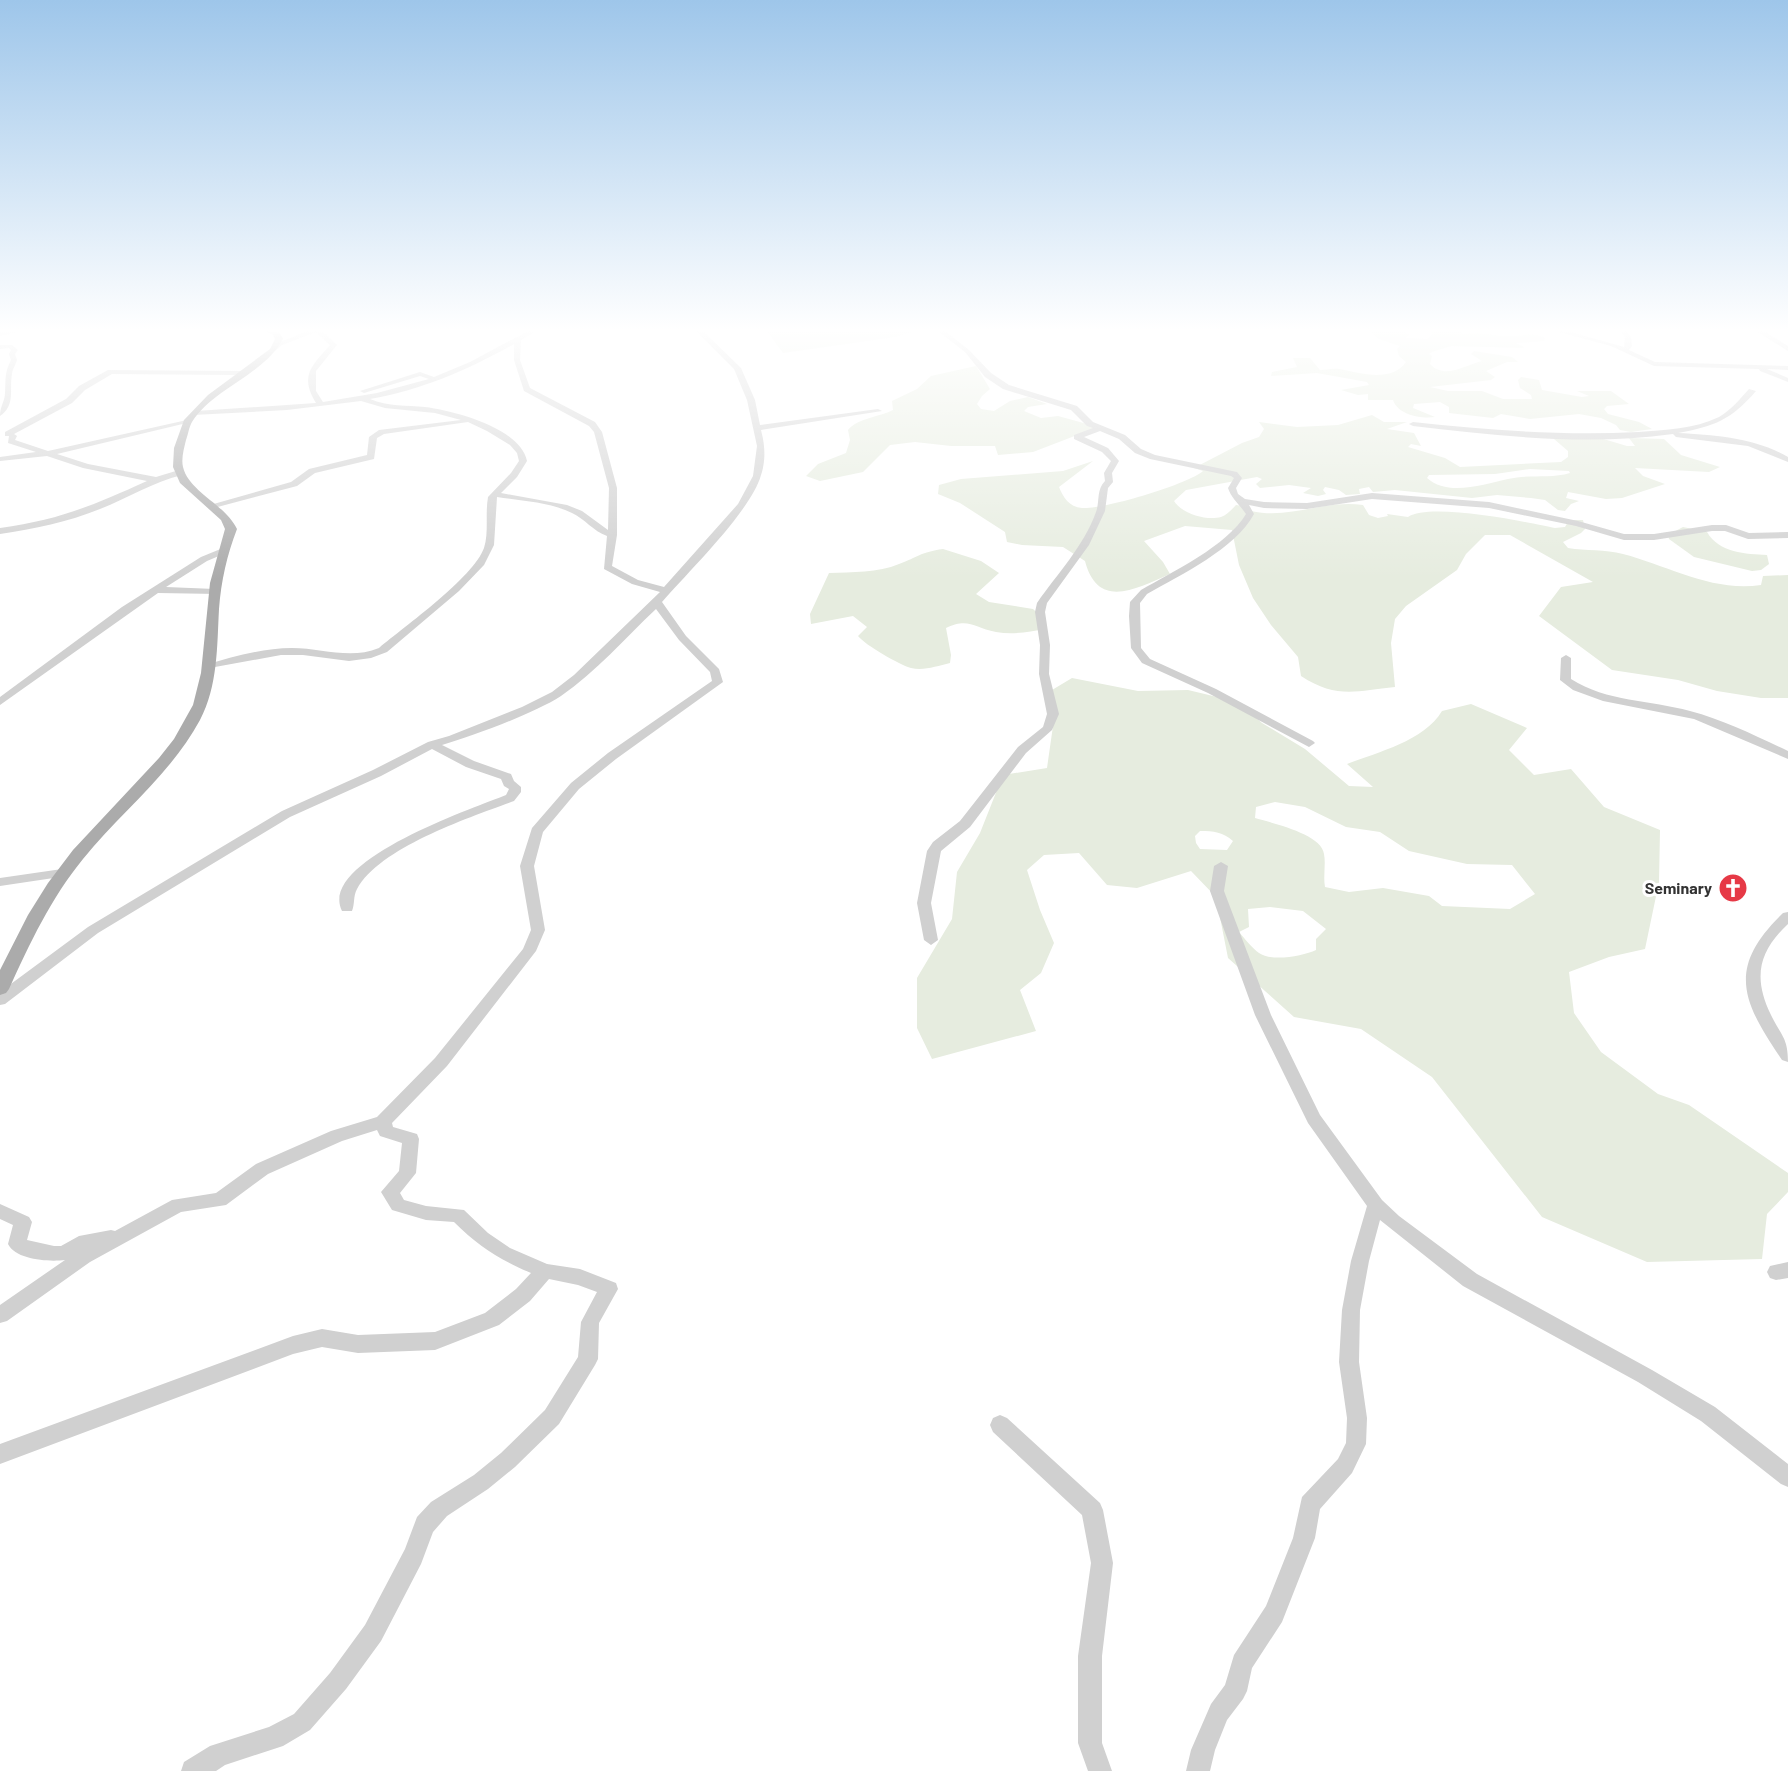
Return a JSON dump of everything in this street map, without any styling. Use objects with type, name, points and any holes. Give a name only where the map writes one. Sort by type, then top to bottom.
[{"type":"main road","points":[[2,981],[24,937],[62,873],[163,763],[198,710],[208,667],[214,624],[214,592],[231,527],[226,518],[182,478],[179,448],[196,414]]},
{"type":"street","points":[[0,442],[7,434],[48,414]]},
{"type":"street","points":[[0,459],[50,453],[192,418],[232,414]]},
{"type":"street","points":[[208,667],[278,652],[294,651],[361,658],[383,650],[449,593],[484,558],[490,537],[491,501],[514,475],[524,457],[503,436],[443,414]]},
{"type":"street","points":[[574,414],[592,424],[598,432],[613,488],[612,535],[608,567],[635,582],[666,591]]},
{"type":"street","points":[[0,1000],[93,930],[286,814],[377,773],[432,744],[515,713],[556,694],[578,677],[657,602],[742,505],[757,476],[761,446],[754,414]]},
{"type":"street","points":[[758,428],[859,414]]},
{"type":"street","points":[[1080,414],[1098,429],[1122,437],[1138,451],[1153,457],[1234,474],[1238,478],[1232,488],[1234,495],[1242,501],[1250,514],[1249,519],[1227,540],[1144,592],[1135,602],[1136,648],[1146,661],[1212,691],[1309,743]]},
{"type":"street","points":[[1413,424],[1500,434],[1606,436],[1681,430],[1720,419],[1730,414]]},
{"type":"street","points":[[213,507],[294,484],[312,471],[371,457],[373,437],[382,432],[469,422]]},
{"type":"street","points":[[931,940],[924,903],[934,851],[938,845],[965,824],[1022,750],[1048,728],[1053,714],[1044,674],[1045,645],[1040,612],[1042,603],[1084,545],[1101,511],[1104,487],[1109,482],[1108,472],[1115,461],[1105,450],[1077,437],[1098,429]]},
{"type":"street","points":[[1644,433],[1683,436],[1761,448],[1779,454],[1788,460]]},
{"type":"street","points":[[7,434],[11,441],[86,466],[155,480],[182,478]]},
{"type":"street","points":[[0,531],[66,517],[102,506],[155,480]]},
{"type":"street","points":[[495,495],[571,509],[585,516],[600,531],[612,535]]},
{"type":"street","points":[[1242,501],[1264,505],[1307,506],[1372,496],[1489,505],[1578,524],[1624,537],[1654,537],[1712,528],[1726,528],[1748,536],[1788,535]]},
{"type":"street","points":[[0,702],[94,630],[204,559],[223,551]]},
{"type":"street","points":[[156,590],[214,592]]},
{"type":"street","points":[[0,1315],[84,1257],[178,1205],[220,1200],[262,1169],[337,1136],[383,1122],[441,1062],[529,951],[538,930],[527,866],[537,831],[575,786],[612,756],[718,682],[715,671],[698,656],[672,622],[664,619],[657,602]]},
{"type":"street","points":[[1566,658],[1565,680],[1580,689],[1685,713],[1734,730],[1788,755]]},
{"type":"street","points":[[347,908],[348,893],[354,881],[367,868],[437,825],[510,798],[515,792],[514,787],[508,783],[507,777],[470,764],[432,744]]},
{"type":"street","points":[[1221,866],[1217,891],[1263,1015],[1314,1119],[1376,1205],[1393,1221],[1470,1280],[1645,1376],[1708,1414],[1788,1477]]},
{"type":"street","points":[[0,882],[62,873]]},
{"type":"street","points":[[1788,916],[1764,941],[1752,966],[1756,1004],[1788,1056]]},
{"type":"street","points":[[193,1771],[219,1755],[274,1737],[302,1722],[338,1681],[374,1633],[413,1556],[424,1525],[439,1509],[481,1482],[508,1460],[552,1417],[588,1359],[590,1322],[609,1289],[580,1277],[545,1271],[504,1252],[482,1238],[458,1215],[426,1214],[398,1205],[390,1192],[407,1173],[411,1139],[386,1131],[383,1122]]},
{"type":"street","points":[[1198,1771],[1203,1750],[1219,1712],[1235,1691],[1242,1663],[1274,1614],[1304,1538],[1310,1504],[1345,1466],[1356,1444],[1357,1418],[1349,1362],[1351,1310],[1360,1261],[1376,1205]]},
{"type":"street","points":[[0,1211],[23,1222],[17,1244],[27,1249],[54,1254],[80,1244],[128,1233]]},
{"type":"street","points":[[0,1454],[293,1345],[322,1338],[358,1344],[435,1341],[492,1319],[523,1295],[545,1271]]},
{"type":"street","points":[[1000,1425],[1092,1510],[1102,1563],[1090,1656],[1090,1743],[1100,1771]]},
{"type":"shaded area","points":[[882,414],[1030,414],[1041,418],[1058,416],[1098,427],[1033,452],[998,455],[995,446],[951,446],[915,442],[890,445],[863,472],[820,481],[806,476],[818,464],[846,453],[850,440],[848,430],[863,420]]},
{"type":"shaded area","points":[[1410,414],[1427,414],[1435,417],[1423,417]]},
{"type":"shaded area","points":[[1455,414],[1608,414],[1639,422],[1652,429],[1631,432],[1620,430],[1616,425],[1601,418],[1579,414],[1530,419],[1501,414],[1493,418]]},
{"type":"shaded area","points":[[1372,415],[1384,422],[1407,422],[1387,429],[1414,433],[1421,446],[1411,444],[1408,447],[1445,458],[1460,467],[1561,462],[1568,457],[1568,451],[1547,433],[1590,435],[1627,446],[1635,446],[1629,438],[1664,439],[1681,455],[1720,467],[1709,472],[1635,468],[1643,476],[1665,484],[1622,498],[1606,499],[1568,492],[1566,498],[1579,501],[1571,504],[1565,511],[1558,510],[1545,500],[1531,498],[1497,495],[1472,498],[1395,490],[1373,492],[1369,487],[1359,489],[1360,494],[1346,495],[1339,490],[1325,487],[1323,490],[1326,494],[1318,496],[1303,493],[1311,488],[1289,485],[1260,488],[1256,484],[1262,479],[1257,477],[1186,490],[1174,501],[1189,513],[1209,518],[1223,516],[1236,505],[1250,507],[1251,511],[1279,513],[1349,504],[1363,505],[1369,515],[1378,518],[1388,516],[1387,514],[1408,517],[1419,513],[1457,512],[1555,528],[1565,527],[1568,522],[1566,520],[1583,520],[1585,529],[1563,542],[1568,548],[1623,554],[1690,577],[1725,585],[1761,585],[1763,576],[1788,575],[1788,698],[1761,698],[1717,691],[1678,680],[1612,670],[1539,616],[1561,587],[1593,582],[1510,535],[1485,535],[1466,554],[1457,570],[1406,606],[1395,619],[1391,643],[1395,687],[1336,691],[1301,676],[1298,657],[1271,625],[1253,598],[1239,565],[1232,530],[1185,526],[1144,541],[1163,562],[1170,574],[1132,589],[1120,592],[1109,591],[1099,586],[1091,576],[1085,561],[1063,547],[1007,542],[1005,532],[960,503],[938,494],[939,485],[961,479],[1063,471],[1093,461],[1059,487],[1073,506],[1092,508],[1145,495],[1195,476],[1203,471],[1194,468],[1242,443],[1259,437],[1264,429],[1259,422],[1297,427],[1338,425]],"holes":[[[1530,469],[1569,471],[1570,473],[1562,475],[1516,478],[1456,488],[1436,484],[1427,478],[1429,475],[1495,474]]]},
{"type":"shaded area","points":[[1683,527],[1707,532],[1718,544],[1734,551],[1767,555],[1769,564],[1761,570],[1752,571],[1694,557],[1669,539],[1668,535]]},
{"type":"shaded area","points":[[943,549],[981,561],[999,573],[976,594],[989,602],[1033,609],[1046,621],[1045,629],[1009,633],[960,623],[946,628],[951,655],[950,663],[921,669],[899,663],[862,640],[858,636],[867,627],[853,616],[811,624],[810,614],[829,573],[882,569],[924,553]]},
{"type":"shaded area","points":[[1072,678],[1138,691],[1188,690],[1238,702],[1262,723],[1305,749],[1349,786],[1373,787],[1347,764],[1412,738],[1434,721],[1442,711],[1471,704],[1527,728],[1509,750],[1534,775],[1571,769],[1604,807],[1660,830],[1659,882],[1645,949],[1609,957],[1569,972],[1574,1013],[1601,1052],[1658,1094],[1689,1105],[1788,1173],[1788,1192],[1767,1214],[1762,1259],[1647,1262],[1542,1217],[1432,1077],[1361,1029],[1294,1017],[1228,958],[1216,897],[1191,871],[1137,888],[1107,885],[1079,853],[1044,855],[1027,870],[1054,943],[1041,973],[1020,990],[1036,1031],[932,1059],[917,1028],[917,978],[952,919],[957,872],[980,833],[1003,775],[1047,768],[1055,712],[1052,690]],"holes":[[[1275,802],[1305,807],[1346,827],[1380,832],[1409,851],[1467,864],[1512,865],[1535,894],[1510,909],[1442,906],[1429,896],[1383,888],[1349,892],[1325,887],[1325,858],[1321,847],[1306,835],[1295,830],[1255,818],[1256,807]],[[1200,831],[1218,833],[1233,841],[1227,850],[1200,849],[1195,836]],[[1270,907],[1303,911],[1326,929],[1316,939],[1316,950],[1288,957],[1265,956],[1254,949],[1239,932],[1249,927],[1248,909]]]},
{"type":"place","name":"Seminary","points":[[1733,888]]}]
